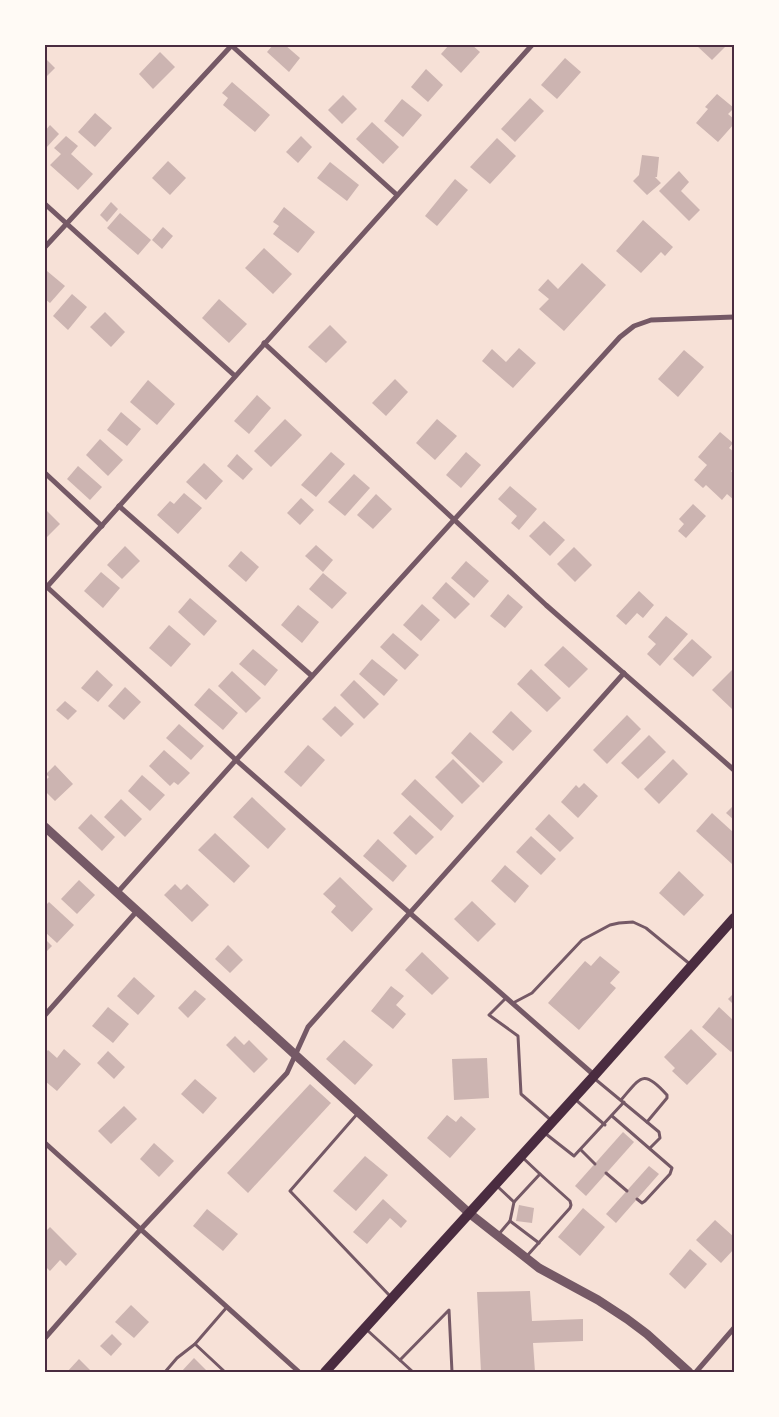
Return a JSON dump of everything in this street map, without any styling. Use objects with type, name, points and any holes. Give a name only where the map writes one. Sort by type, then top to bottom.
[{"type":"main road","points":[[325,1372],[594,1076],[734,918]]},
{"type":"street","points":[[45,247],[231,45],[397,195]]},
{"type":"street","points":[[532,45],[46,588],[236,760],[410,911],[594,1076]]},
{"type":"street","points":[[45,204],[235,376]]},
{"type":"street","points":[[117,893],[620,338],[634,326],[651,320],[734,317]]},
{"type":"street","points":[[264,344],[546,605],[734,770]]},
{"type":"street","points":[[45,473],[102,526]]},
{"type":"street","points":[[119,506],[312,676]]},
{"type":"street","points":[[45,1338],[141,1230],[286,1073],[308,1027],[624,674]]},
{"type":"street","points":[[45,827],[469,1213],[539,1268],[598,1300],[647,1334],[690,1372]]},
{"type":"street","points":[[45,1015],[137,911]]},
{"type":"street","points":[[45,1143],[299,1372]]},
{"type":"street","points":[[696,1372],[734,1328]]},
{"type":"lane","points":[[513,1003],[532,994],[582,940],[610,925],[633,922],[646,928],[692,965]]},
{"type":"lane","points":[[506,997],[489,1014],[518,1036],[521,1094],[553,1121]]},
{"type":"lane","points":[[594,1076],[659,1132],[661,1135],[650,1148]]},
{"type":"lane","points":[[543,1132],[574,1156],[612,1116],[638,1080],[643,1077],[649,1078],[667,1095],[647,1122]]},
{"type":"lane","points":[[574,1098],[604,1125]]},
{"type":"lane","points":[[359,1113],[290,1190],[392,1298]]},
{"type":"lane","points":[[612,1116],[672,1168],[670,1174],[642,1203],[637,1200]]},
{"type":"lane","points":[[580,1150],[595,1164]]},
{"type":"lane","points":[[521,1156],[570,1201],[571,1205],[526,1258]]},
{"type":"lane","points":[[606,1173],[627,1191]]},
{"type":"lane","points":[[498,1235],[510,1221],[514,1202],[540,1174]]},
{"type":"lane","points":[[495,1184],[514,1202]]},
{"type":"lane","points":[[510,1221],[539,1243]]},
{"type":"lane","points":[[165,1372],[177,1358],[195,1344],[227,1307]]},
{"type":"lane","points":[[400,1360],[449,1310],[452,1372]]},
{"type":"lane","points":[[365,1328],[413,1372]]},
{"type":"lane","points":[[195,1344],[225,1372]]},
{"type":"building","points":[[273,45],[285,45],[300,58],[289,72],[267,52]]},
{"type":"building","points":[[449,45],[472,45],[480,52],[461,73],[441,54]]},
{"type":"building","points":[[696,45],[727,45],[712,60]]},
{"type":"building","points":[[160,52],[175,67],[153,89],[139,74]]},
{"type":"building","points":[[45,58],[55,68],[45,78]]},
{"type":"building","points":[[565,58],[581,72],[557,99],[541,85]]},
{"type":"building","points":[[426,69],[443,85],[428,102],[411,87]]},
{"type":"building","points":[[232,82],[270,115],[255,132],[223,105],[228,98],[222,93]]},
{"type":"building","points":[[717,94],[734,108],[728,114],[734,119],[734,124],[718,142],[696,123],[708,109],[705,107]]},
{"type":"building","points":[[343,95],[357,109],[342,124],[328,110]]},
{"type":"building","points":[[530,98],[544,111],[515,142],[501,129]]},
{"type":"building","points":[[402,99],[422,115],[403,137],[384,121]]},
{"type":"building","points":[[95,113],[112,128],[95,147],[78,132]]},
{"type":"building","points":[[372,122],[399,147],[383,164],[356,139]]},
{"type":"building","points":[[50,125],[59,134],[45,149],[45,131]]},
{"type":"building","points":[[66,136],[78,146],[71,154],[93,174],[78,190],[50,165],[61,154],[54,148]]},
{"type":"building","points":[[301,136],[312,147],[298,163],[286,152]]},
{"type":"building","points":[[497,138],[516,156],[490,184],[470,167]]},
{"type":"building","points":[[642,155],[659,157],[657,177],[655,177],[661,183],[647,195],[633,181],[639,175]]},
{"type":"building","points":[[168,161],[186,178],[170,195],[152,178]]},
{"type":"building","points":[[330,162],[359,185],[347,201],[317,178]]},
{"type":"building","points":[[679,171],[689,182],[681,191],[700,210],[689,221],[659,191]]},
{"type":"building","points":[[455,179],[468,190],[437,226],[425,216]]},
{"type":"building","points":[[111,202],[118,209],[107,222],[100,215]]},
{"type":"building","points":[[284,207],[315,232],[298,253],[273,234],[279,226],[273,222]]},
{"type":"building","points":[[120,213],[151,240],[138,255],[107,228]]},
{"type":"building","points":[[643,220],[673,247],[665,256],[661,252],[641,273],[616,251]]},
{"type":"building","points":[[163,227],[173,236],[162,249],[152,240]]},
{"type":"building","points":[[264,248],[292,274],[273,294],[245,268]]},
{"type":"building","points":[[582,263],[606,285],[564,331],[539,309],[549,299],[538,290],[548,279],[558,289]]},
{"type":"building","points":[[47,271],[65,286],[50,303],[45,299],[45,274]]},
{"type":"building","points":[[72,294],[87,307],[68,330],[53,316]]},
{"type":"building","points":[[219,299],[247,324],[229,343],[202,318]]},
{"type":"building","points":[[105,312],[125,332],[111,347],[90,327]]},
{"type":"building","points":[[330,325],[347,342],[326,363],[308,347]]},
{"type":"building","points":[[519,348],[536,363],[513,388],[482,361],[492,349],[506,362]]},
{"type":"building","points":[[684,350],[704,367],[678,397],[658,379]]},
{"type":"building","points":[[395,379],[408,392],[386,416],[372,403]]},
{"type":"building","points":[[148,380],[175,404],[157,425],[130,402]]},
{"type":"building","points":[[257,395],[271,408],[249,434],[234,421]]},
{"type":"building","points":[[121,412],[141,429],[127,446],[107,430]]},
{"type":"building","points":[[285,419],[302,435],[271,467],[254,451]]},
{"type":"building","points":[[437,419],[457,436],[435,460],[416,443]]},
{"type":"building","points":[[720,432],[733,443],[729,448],[734,452],[734,468],[731,471],[734,474],[734,500],[727,494],[722,500],[706,485],[703,488],[694,480],[707,465],[698,457]]},
{"type":"building","points":[[100,439],[123,460],[108,476],[86,455]]},
{"type":"building","points":[[331,452],[345,464],[316,497],[301,485]]},
{"type":"building","points":[[466,452],[481,465],[461,488],[446,475]]},
{"type":"building","points":[[237,454],[253,469],[243,480],[227,466]]},
{"type":"building","points":[[204,463],[223,481],[206,500],[186,482]]},
{"type":"building","points":[[78,466],[102,487],[90,500],[67,479]]},
{"type":"building","points":[[354,474],[370,488],[345,516],[328,502]]},
{"type":"building","points":[[510,486],[537,509],[519,530],[511,523],[517,516],[498,499]]},
{"type":"building","points":[[184,493],[202,508],[178,534],[157,515],[170,501],[174,504]]},
{"type":"building","points":[[376,494],[392,509],[373,529],[357,515]]},
{"type":"building","points":[[301,498],[314,510],[300,525],[287,513]]},
{"type":"building","points":[[693,504],[706,516],[686,538],[678,531],[684,524],[679,519]]},
{"type":"building","points":[[45,511],[60,524],[45,539]]},
{"type":"building","points":[[544,521],[565,540],[550,556],[529,536]]},
{"type":"building","points":[[316,545],[333,560],[323,572],[305,556]]},
{"type":"building","points":[[125,546],[140,561],[122,579],[107,565]]},
{"type":"building","points":[[574,547],[592,565],[575,582],[557,564]]},
{"type":"building","points":[[241,551],[259,567],[246,582],[228,566]]},
{"type":"building","points":[[466,561],[489,581],[474,598],[451,578]]},
{"type":"building","points":[[101,572],[120,588],[103,608],[84,591]]},
{"type":"building","points":[[323,573],[347,593],[332,609],[309,589]]},
{"type":"building","points":[[446,582],[470,604],[455,619],[432,598]]},
{"type":"building","points":[[639,591],[654,605],[643,618],[637,613],[626,625],[616,616]]},
{"type":"building","points":[[508,594],[523,607],[505,628],[490,616]]},
{"type":"building","points":[[190,598],[217,621],[204,636],[178,612]]},
{"type":"building","points":[[422,604],[440,620],[421,641],[403,625]]},
{"type":"building","points":[[298,605],[319,622],[302,643],[281,625]]},
{"type":"building","points":[[666,616],[688,634],[660,666],[647,654],[656,644],[648,637]]},
{"type":"building","points":[[169,625],[191,644],[171,667],[149,648]]},
{"type":"building","points":[[393,633],[419,655],[405,670],[380,647]]},
{"type":"building","points":[[692,639],[712,657],[693,677],[673,659]]},
{"type":"building","points":[[563,646],[588,669],[569,688],[544,665]]},
{"type":"building","points":[[253,649],[278,670],[265,686],[239,664]]},
{"type":"building","points":[[372,659],[398,680],[384,696],[359,674]]},
{"type":"building","points":[[531,669],[561,698],[547,712],[517,684]]},
{"type":"building","points":[[97,670],[113,685],[98,702],[81,688]]},
{"type":"building","points":[[732,670],[734,672],[734,707],[732,709],[712,690]]},
{"type":"building","points":[[232,671],[261,698],[246,713],[218,686]]},
{"type":"building","points":[[354,680],[379,704],[364,719],[340,695]]},
{"type":"building","points":[[125,687],[141,702],[124,720],[108,706]]},
{"type":"building","points":[[209,688],[238,713],[223,730],[194,705]]},
{"type":"building","points":[[65,701],[77,711],[68,720],[56,710]]},
{"type":"building","points":[[335,706],[354,724],[341,737],[322,719]]},
{"type":"building","points":[[511,711],[532,731],[513,751],[492,732]]},
{"type":"building","points":[[627,715],[641,729],[607,764],[593,750]]},
{"type":"building","points":[[179,724],[204,746],[191,760],[166,738]]},
{"type":"building","points":[[470,732],[503,762],[483,783],[451,753]]},
{"type":"building","points":[[649,735],[666,752],[638,779],[621,763]]},
{"type":"building","points":[[308,745],[325,760],[301,787],[284,772]]},
{"type":"building","points":[[164,750],[190,773],[178,785],[174,782],[170,786],[149,766]]},
{"type":"building","points":[[453,759],[480,786],[462,804],[435,777]]},
{"type":"building","points":[[673,759],[688,774],[659,804],[644,789]]},
{"type":"building","points":[[55,765],[73,784],[55,801],[45,791],[45,781],[49,777],[46,774]]},
{"type":"building","points":[[142,775],[165,795],[150,811],[128,791]]},
{"type":"building","points":[[415,779],[454,816],[441,831],[401,794]]},
{"type":"building","points":[[584,783],[598,796],[578,818],[561,802],[576,785],[579,788]]},
{"type":"building","points":[[252,797],[286,829],[268,849],[233,817]]},
{"type":"building","points":[[121,799],[142,819],[125,837],[104,817]]},
{"type":"building","points":[[734,805],[734,820],[726,813]]},
{"type":"building","points":[[712,813],[734,833],[734,861],[732,864],[696,831]]},
{"type":"building","points":[[91,814],[115,837],[102,851],[78,828]]},
{"type":"building","points":[[549,814],[574,838],[560,852],[535,829]]},
{"type":"building","points":[[410,815],[434,837],[416,855],[393,833]]},
{"type":"building","points":[[215,833],[250,866],[234,883],[198,850]]},
{"type":"building","points":[[531,836],[556,859],[541,875],[516,852]]},
{"type":"building","points":[[378,839],[407,866],[393,882],[363,856]]},
{"type":"building","points":[[505,865],[529,886],[515,903],[491,881]]},
{"type":"building","points":[[679,871],[704,895],[684,916],[659,893]]},
{"type":"building","points":[[340,877],[373,909],[352,932],[331,912],[336,906],[323,894]]},
{"type":"building","points":[[79,880],[95,895],[77,914],[61,899]]},
{"type":"building","points":[[175,884],[181,890],[187,884],[209,905],[192,922],[164,895]]},
{"type":"building","points":[[472,901],[496,924],[478,942],[454,919]]},
{"type":"building","points":[[49,902],[74,925],[57,943],[45,932],[45,906]]},
{"type":"building","points":[[45,939],[52,946],[45,953]]},
{"type":"building","points":[[228,945],[243,960],[230,973],[215,959]]},
{"type":"building","points":[[422,952],[449,978],[432,995],[405,970]]},
{"type":"building","points":[[600,956],[620,972],[610,983],[616,988],[579,1030],[548,1003],[585,961],[591,966]]},
{"type":"building","points":[[134,977],[155,996],[138,1015],[117,996]]},
{"type":"building","points":[[391,986],[404,996],[396,1005],[406,1014],[393,1029],[371,1011]]},
{"type":"building","points":[[195,990],[206,999],[188,1018],[178,1008]]},
{"type":"building","points":[[734,993],[734,1005],[728,999]]},
{"type":"building","points":[[108,1007],[129,1024],[113,1043],[92,1026]]},
{"type":"building","points":[[719,1007],[734,1021],[734,1049],[731,1052],[702,1027]]},
{"type":"building","points":[[691,1029],[717,1054],[687,1085],[672,1071],[675,1068],[664,1057]]},
{"type":"building","points":[[235,1036],[244,1045],[249,1040],[268,1059],[254,1073],[226,1045]]},
{"type":"building","points":[[344,1040],[373,1065],[355,1085],[326,1059]]},
{"type":"building","points":[[64,1049],[81,1064],[57,1091],[45,1081],[45,1053],[48,1050],[57,1058]]},
{"type":"building","points":[[108,1051],[125,1067],[114,1079],[97,1063]]},
{"type":"building","points":[[487,1058],[489,1098],[454,1100],[452,1059]]},
{"type":"building","points":[[195,1079],[217,1098],[203,1114],[181,1094]]},
{"type":"building","points":[[310,1084],[331,1103],[248,1193],[227,1173]]},
{"type":"building","points":[[124,1106],[137,1119],[111,1144],[98,1131]]},
{"type":"building","points":[[447,1115],[456,1122],[461,1116],[476,1129],[450,1158],[427,1138]]},
{"type":"building","points":[[623,1132],[634,1142],[586,1196],[575,1186]]},
{"type":"building","points":[[154,1143],[174,1161],[159,1177],[140,1159]]},
{"type":"building","points":[[365,1156],[388,1175],[356,1211],[333,1191]]},
{"type":"building","points":[[649,1166],[659,1174],[616,1223],[606,1214]]},
{"type":"building","points":[[383,1199],[407,1221],[401,1228],[390,1218],[367,1244],[353,1232]]},
{"type":"building","points":[[519,1205],[534,1208],[532,1223],[516,1221]]},
{"type":"building","points":[[583,1208],[605,1227],[580,1256],[558,1237]]},
{"type":"building","points":[[207,1209],[238,1234],[223,1251],[193,1226]]},
{"type":"building","points":[[715,1220],[734,1237],[734,1249],[721,1263],[696,1240]]},
{"type":"building","points":[[50,1227],[77,1254],[66,1266],[60,1260],[50,1271],[45,1266],[45,1232]]},
{"type":"building","points":[[690,1249],[707,1264],[685,1289],[669,1274]]},
{"type":"building","points":[[530,1291],[532,1321],[583,1319],[583,1341],[533,1343],[535,1372],[481,1372],[477,1292]]},
{"type":"building","points":[[131,1305],[149,1322],[134,1338],[115,1322]]},
{"type":"building","points":[[112,1334],[122,1344],[111,1356],[100,1346]]},
{"type":"building","points":[[194,1358],[208,1372],[181,1372]]},
{"type":"building","points":[[79,1359],[92,1372],[67,1372]]}]
